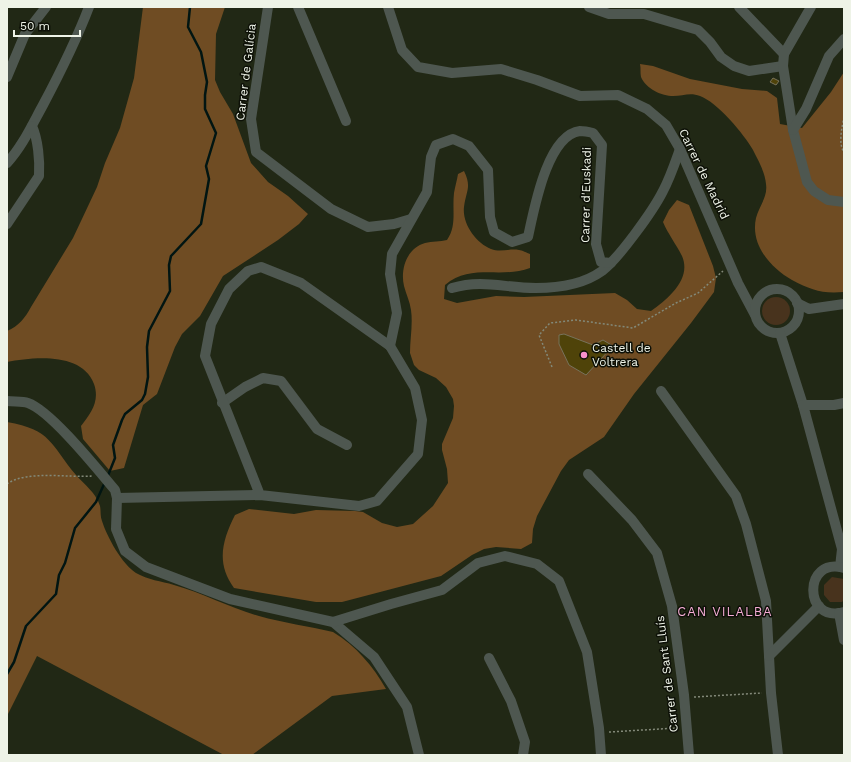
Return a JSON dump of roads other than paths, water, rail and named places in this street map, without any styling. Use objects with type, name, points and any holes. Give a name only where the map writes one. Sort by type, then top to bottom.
[{"type":"street","points":[[7,77],[25,34],[46,7]]},
{"type":"street","points":[[7,163],[17,151],[32,126],[74,44],[89,7]]},
{"type":"street","name":"Carrer de Galícia","points":[[268,7],[251,119],[256,152],[331,209],[368,227],[394,224],[412,219]]},
{"type":"street","points":[[298,7],[346,121]]},
{"type":"street","name":"Carrer de Madrid","points":[[388,7],[402,50],[418,67],[452,73],[501,70],[537,80],[580,96],[618,95],[647,109],[666,125],[680,149],[755,315]]},
{"type":"street","points":[[589,7],[609,14],[644,14],[698,30],[710,42],[721,58],[734,66],[749,71],[783,66]]},
{"type":"street","points":[[738,7],[784,54]]},
{"type":"street","points":[[811,7],[784,54],[783,66],[793,130],[807,182],[814,192],[828,200],[844,202]]},
{"type":"street","points":[[793,130],[806,109],[829,56],[844,39]]},
{"type":"street","points":[[7,224],[39,176],[40,169],[35,132],[32,126]]},
{"type":"street","name":"Carrer d'Euskadi","points":[[390,346],[397,313],[390,274],[392,254],[427,192],[431,157],[436,145],[453,139],[469,146],[488,170],[490,217],[494,232],[512,242],[528,237],[536,200],[550,157],[566,138],[580,131],[593,133],[602,145],[596,244],[601,262],[611,263]]},
{"type":"street","points":[[452,288],[478,282],[510,287],[557,287],[589,278],[602,271],[611,263],[632,237],[663,192],[680,149]]},
{"type":"street","points":[[117,498],[260,495],[359,506],[376,501],[418,454],[422,420],[415,388],[390,346],[301,283],[261,267],[248,271],[229,289],[211,324],[205,356],[222,403],[260,495]]},
{"type":"street","points":[[797,304],[798,310],[796,322],[786,331],[780,333],[767,331],[761,327],[755,315],[757,301],[768,291],[782,290],[788,293],[797,304],[808,309],[844,304]]},
{"type":"street","points":[[780,333],[803,406],[842,549],[842,567],[826,569],[815,579],[813,593],[819,606],[832,613],[842,612],[844,640]]},
{"type":"street","points":[[222,403],[245,387],[263,378],[281,381],[317,429],[347,446]]},
{"type":"street","points":[[661,391],[736,496],[746,524],[766,601],[771,693],[778,755]]},
{"type":"street","points":[[7,401],[28,403],[39,409],[60,428],[115,490],[117,498],[116,529],[125,551],[146,567],[230,599],[333,622],[374,657],[407,707],[419,755]]},
{"type":"street","points":[[803,406],[834,405],[844,402]]},
{"type":"street","name":"Carrer de Sant Lluís","points":[[588,474],[632,520],[657,553],[672,606],[684,699],[689,755]]},
{"type":"street","points":[[333,622],[442,590],[478,562],[505,556],[537,564],[559,581],[587,652],[601,755]]},
{"type":"street","points":[[769,656],[819,606]]},
{"type":"street","points":[[489,658],[511,701],[525,742],[523,755]]},
{"type":"waterway","points":[[107,478],[115,458],[113,445],[122,420],[125,414],[142,400],[145,394],[148,377],[147,347],[149,331],[170,291],[169,265],[171,256],[201,224],[209,179],[206,166],[216,133],[205,109],[207,82],[201,52],[188,27],[190,7]]},
{"type":"waterway","points":[[7,674],[14,662],[26,626],[56,594],[59,575],[65,563],[75,528],[96,502],[105,482]]},
{"type":"place","name":"Castell de Voltrera","points":[[584,355]]},
{"type":"district","name":"CAN VILALBA","points":[[725,611]]}]
